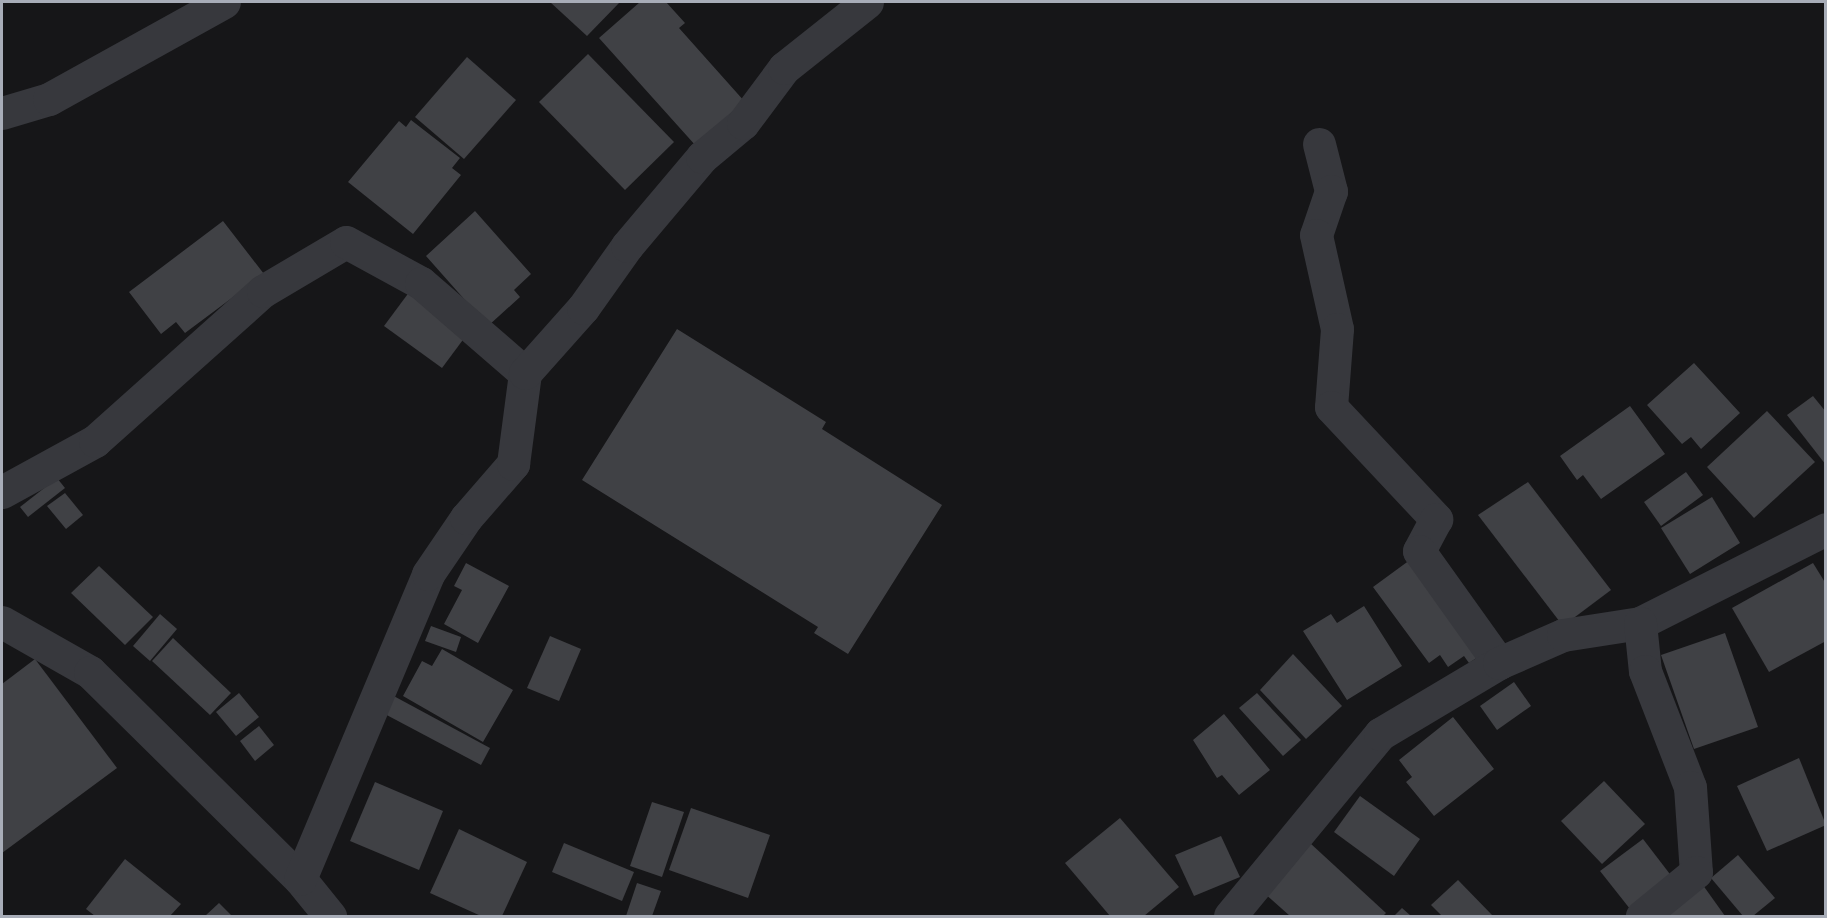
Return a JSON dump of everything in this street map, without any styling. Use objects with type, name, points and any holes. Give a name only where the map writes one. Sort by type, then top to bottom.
[{"type":"street","points":[[2,113],[49,99],[224,2]]},
{"type":"street","points":[[300,879],[428,574],[466,518],[513,464],[525,373],[583,308],[634,237],[702,157],[743,123],[784,68],[867,2]]},
{"type":"street","points":[[1319,144],[1331,191],[1316,235],[1337,329],[1331,407],[1436,519],[1419,551],[1499,663]]},
{"type":"street","points":[[2,492],[95,441],[263,291],[346,242],[422,283],[525,373]]},
{"type":"street","points":[[1230,916],[1380,734],[1499,663],[1563,635],[1640,623],[1826,529]]},
{"type":"street","points":[[2,622],[90,672],[300,879],[330,916]]},
{"type":"street","points":[[1640,623],[1645,671],[1690,787],[1696,872],[1642,916]]},
{"type":"building","points":[[550,2],[620,2],[587,36]]},
{"type":"building","points":[[640,2],[666,2],[685,23],[679,28],[745,102],[696,146],[599,38]]},
{"type":"building","points":[[588,54],[674,142],[625,190],[539,102]]},
{"type":"building","points":[[467,57],[516,100],[464,159],[415,117]]},
{"type":"building","points":[[411,120],[460,158],[452,168],[461,175],[413,234],[348,182],[399,121],[406,127]]},
{"type":"building","points":[[475,211],[531,274],[514,290],[520,297],[488,326],[426,256]]},
{"type":"building","points":[[223,221],[264,274],[185,333],[176,322],[161,334],[129,292]]},
{"type":"building","points":[[410,291],[468,333],[442,368],[384,326]]},
{"type":"building","points":[[677,329],[826,422],[822,429],[942,505],[848,654],[814,633],[818,627],[582,480]]},
{"type":"building","points":[[1694,363],[1740,413],[1701,449],[1691,437],[1682,444],[1647,405]]},
{"type":"building","points":[[1813,396],[1826,412],[1826,465],[1787,415]]},
{"type":"building","points":[[1630,406],[1665,454],[1601,499],[1583,475],[1577,480],[1560,456]]},
{"type":"building","points":[[1767,411],[1815,462],[1754,518],[1707,467]]},
{"type":"building","points":[[1686,472],[1703,495],[1661,526],[1644,502]]},
{"type":"building","points":[[57,478],[65,488],[28,517],[20,507]]},
{"type":"building","points":[[1528,482],[1611,590],[1563,626],[1478,515]]},
{"type":"building","points":[[65,493],[83,515],[66,529],[47,506]]},
{"type":"building","points":[[1712,497],[1740,543],[1690,574],[1661,528]]},
{"type":"building","points":[[1414,557],[1484,653],[1469,663],[1464,656],[1448,667],[1440,655],[1429,663],[1373,587]]},
{"type":"building","points":[[466,563],[509,586],[478,643],[444,624],[462,590],[454,586]]},
{"type":"building","points":[[1813,563],[1826,584],[1826,641],[1769,672],[1732,608]]},
{"type":"building","points":[[99,566],[153,617],[125,645],[71,593]]},
{"type":"building","points":[[1364,606],[1402,666],[1347,700],[1303,631],[1331,614],[1337,623]]},
{"type":"building","points":[[160,614],[177,629],[150,661],[133,646]]},
{"type":"building","points":[[431,626],[461,637],[456,652],[425,641]]},
{"type":"building","points":[[1725,633],[1758,727],[1694,749],[1661,655]]},
{"type":"building","points":[[550,636],[581,649],[559,701],[527,688]]},
{"type":"building","points":[[173,638],[231,693],[210,715],[152,661]]},
{"type":"building","points":[[442,649],[513,690],[483,742],[403,696],[422,661],[432,666]]},
{"type":"building","points":[[1293,654],[1342,706],[1306,739],[1260,690]]},
{"type":"building","points":[[35,659],[117,768],[2,853],[2,684]]},
{"type":"building","points":[[1514,682],[1531,706],[1497,730],[1480,706]]},
{"type":"building","points":[[239,693],[259,717],[236,736],[216,712]]},
{"type":"building","points":[[1257,693],[1301,740],[1283,756],[1239,708]]},
{"type":"building","points":[[390,694],[490,748],[481,765],[381,712]]},
{"type":"building","points":[[1224,714],[1270,770],[1239,795],[1222,775],[1217,778],[1193,740]]},
{"type":"building","points":[[1453,717],[1494,769],[1434,816],[1406,782],[1412,777],[1399,760]]},
{"type":"building","points":[[259,726],[274,745],[255,761],[240,741]]},
{"type":"building","points":[[1799,758],[1826,825],[1767,851],[1737,786]]},
{"type":"building","points":[[1604,781],[1645,824],[1602,864],[1561,821]]},
{"type":"building","points":[[375,782],[443,811],[419,870],[350,841]]},
{"type":"building","points":[[1360,796],[1420,839],[1394,876],[1334,832]]},
{"type":"building","points":[[652,802],[684,812],[662,877],[630,866]]},
{"type":"building","points":[[691,808],[770,835],[748,898],[669,870]]},
{"type":"building","points":[[1120,818],[1179,887],[1144,916],[1110,916],[1065,863]]},
{"type":"building","points":[[459,829],[527,862],[502,916],[481,916],[430,893]]},
{"type":"building","points":[[1221,836],[1240,877],[1194,896],[1175,855]]},
{"type":"building","points":[[1643,839],[1676,882],[1634,914],[1600,871]]},
{"type":"building","points":[[564,843],[634,872],[622,901],[552,872]]},
{"type":"building","points":[[1310,843],[1386,913],[1383,916],[1290,916],[1264,893]]},
{"type":"building","points":[[1738,855],[1775,898],[1753,916],[1743,916],[1711,878]]},
{"type":"building","points":[[125,859],[181,904],[170,916],[95,916],[86,909]]},
{"type":"building","points":[[1458,880],[1493,916],[1442,916],[1431,905]]},
{"type":"building","points":[[1700,881],[1725,916],[1650,916]]},
{"type":"building","points":[[637,883],[661,891],[652,916],[626,916]]},
{"type":"building","points":[[219,903],[232,916],[205,916]]},
{"type":"building","points":[[1402,908],[1411,916],[1394,916]]}]
